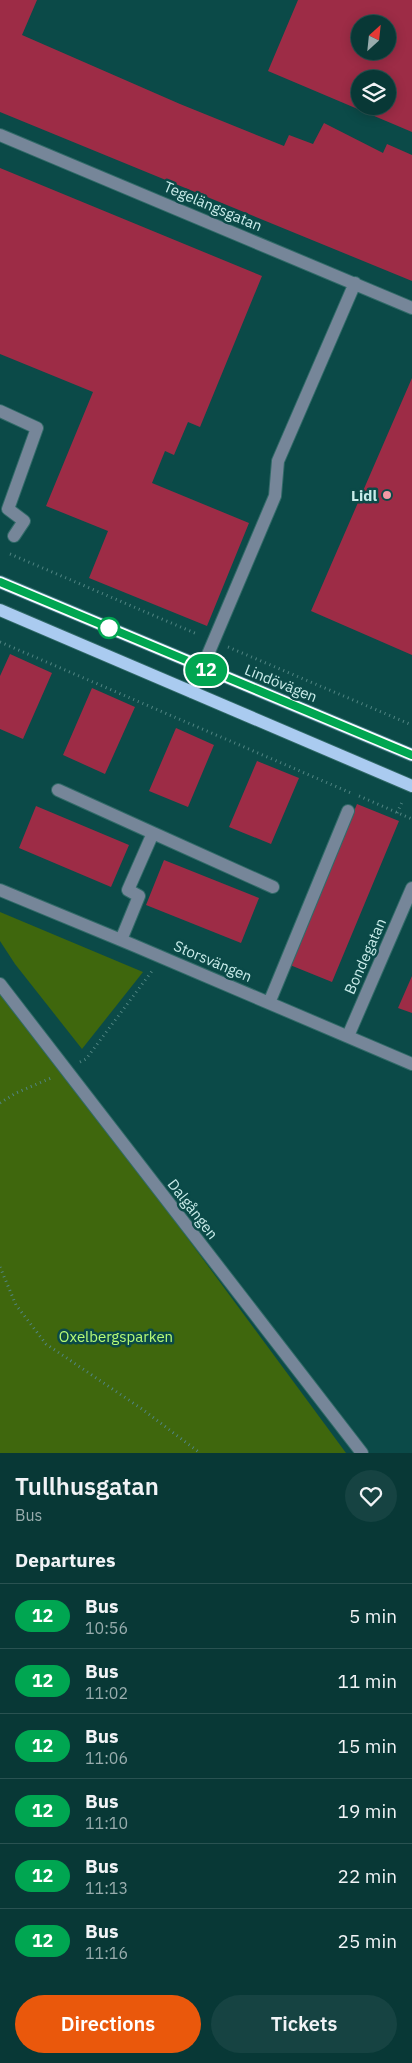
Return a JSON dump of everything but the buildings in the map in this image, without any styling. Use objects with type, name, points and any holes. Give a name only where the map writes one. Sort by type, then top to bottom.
[{"type":"main road","name":"Lindövägen","points":[[0,582],[203,669],[412,755]]},
{"type":"main road","points":[[0,610],[412,786]]},
{"type":"street","name":"Tegelängsgatan","points":[[0,135],[412,308]]},
{"type":"street","points":[[192,692],[275,496],[278,461],[355,283]]},
{"type":"street","points":[[0,411],[36,428],[8,509],[24,521],[14,536]]},
{"type":"street","points":[[58,790],[273,887]]},
{"type":"street","points":[[269,1003],[348,810]]},
{"type":"street","points":[[121,940],[139,896],[128,890],[153,833]]},
{"type":"street","name":"Bondegatan","points":[[348,1036],[412,888]]},
{"type":"street","name":"Storsvängen","points":[[0,890],[161,956],[412,1064]]},
{"type":"street","name":"Dalgången","points":[[0,984],[362,1453]]},
{"type":"path","points":[[0,642],[412,819]]},
{"type":"path","points":[[0,1103],[16,1093],[47,1081],[86,1058],[161,956]]},
{"type":"path","points":[[0,1267],[16,1305],[46,1344],[142,1408],[200,1453]]},
{"type":"green space","points":[[0,912],[143,972],[82,1049],[15,964],[0,941]]},
{"type":"green space","name":"Oxelbergsparken","points":[[0,984],[346,1453],[0,1453]]},
{"type":"bus line","name":"12","points":[[0,582],[203,669],[412,755]]},
{"type":"place","name":"Lidl","points":[[387,495]]}]
